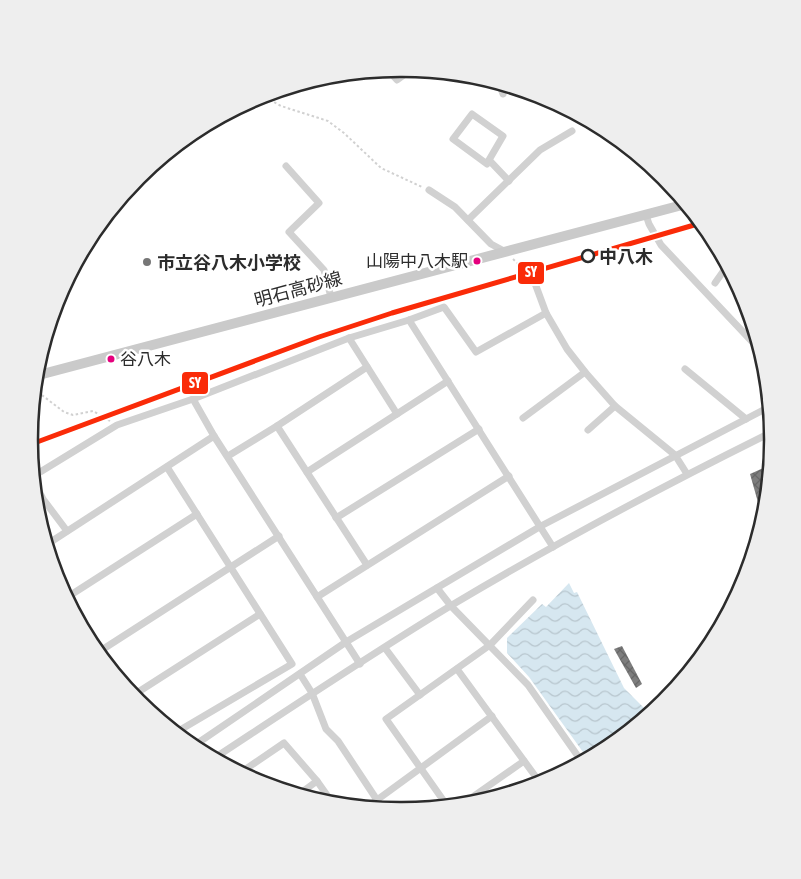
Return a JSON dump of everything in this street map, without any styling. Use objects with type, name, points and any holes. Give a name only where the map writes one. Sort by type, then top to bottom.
[{"type":"main road","name":"明石高砂線","points":[[43,374],[678,206]]},
{"type":"street","points":[[472,114],[503,136],[489,160],[487,164],[453,139],[472,114]]},
{"type":"street","points":[[468,220],[540,150],[572,131]]},
{"type":"street","points":[[489,160],[509,181]]},
{"type":"street","points":[[286,166],[319,203],[290,232],[324,270],[331,297]]},
{"type":"street","points":[[429,190],[455,207],[491,244],[504,251]]},
{"type":"street","points":[[646,215],[648,224],[660,245],[749,338]]},
{"type":"street","points":[[716,283],[723,273]]},
{"type":"street","points":[[533,278],[546,313],[567,349],[585,372],[615,406],[675,455],[687,474]]},
{"type":"street","points":[[39,473],[116,425],[193,399],[349,338],[409,320],[444,307],[476,352],[546,313]]},
{"type":"street","points":[[409,320],[553,547]]},
{"type":"street","points":[[349,338],[397,414]]},
{"type":"street","points":[[228,456],[367,367]]},
{"type":"street","points":[[685,369],[746,419]]},
{"type":"street","points":[[523,418],[585,372]]},
{"type":"street","points":[[307,472],[448,381]]},
{"type":"street","points":[[193,399],[214,436],[360,664]]},
{"type":"street","points":[[588,430],[615,406]]},
{"type":"street","points":[[200,742],[346,642],[541,526],[762,410]]},
{"type":"street","points":[[277,426],[367,565]]},
{"type":"street","points":[[336,518],[479,428]]},
{"type":"street","points":[[52,541],[214,436]]},
{"type":"street","points":[[220,754],[312,693],[451,606],[553,547],[687,474],[764,436]]},
{"type":"street","points":[[167,467],[292,664],[182,729]]},
{"type":"street","points":[[317,596],[509,476]]},
{"type":"street","points":[[43,499],[67,531]]},
{"type":"street","points":[[72,594],[197,514]]},
{"type":"street","points":[[104,648],[279,536]]},
{"type":"street","points":[[437,588],[451,606],[528,685],[578,756]]},
{"type":"street","points":[[443,800],[386,719],[490,645],[533,600]]},
{"type":"street","points":[[139,691],[260,614]]},
{"type":"street","points":[[385,648],[420,695]]},
{"type":"street","points":[[457,669],[535,776]]},
{"type":"street","points":[[300,674],[312,693],[326,729],[338,741],[377,800],[492,716]]},
{"type":"street","points":[[247,768],[284,743],[327,795]]},
{"type":"street","points":[[476,795],[524,761]]},
{"type":"street","points":[[305,790],[317,781]]},
{"type":"path","points":[[271,101],[281,106],[328,122],[344,133],[381,168],[429,190]]},
{"type":"path","points":[[504,251],[533,278]]},
{"type":"path","points":[[41,393],[64,412],[73,415],[93,411],[116,425]]},
{"type":"water","points":[[569,583],[574,593],[577,592],[624,688],[644,708],[584,753],[529,677],[507,653],[507,638],[542,604],[546,607]]},
{"type":"building","points":[[762,468],[758,502],[750,474]]},
{"type":"building","points":[[622,646],[642,684],[636,688],[614,649]]},
{"type":"transit line","name":"SY","points":[[38,442],[319,337],[392,313],[693,225]]},
{"type":"place","name":"中八木","points":[[588,256]]},
{"type":"place","name":"山陽中八木駅","points":[[477,261]]},
{"type":"place","name":"市立谷八木小学校","points":[[147,262]]},
{"type":"place","name":"谷八木","points":[[111,359]]}]
